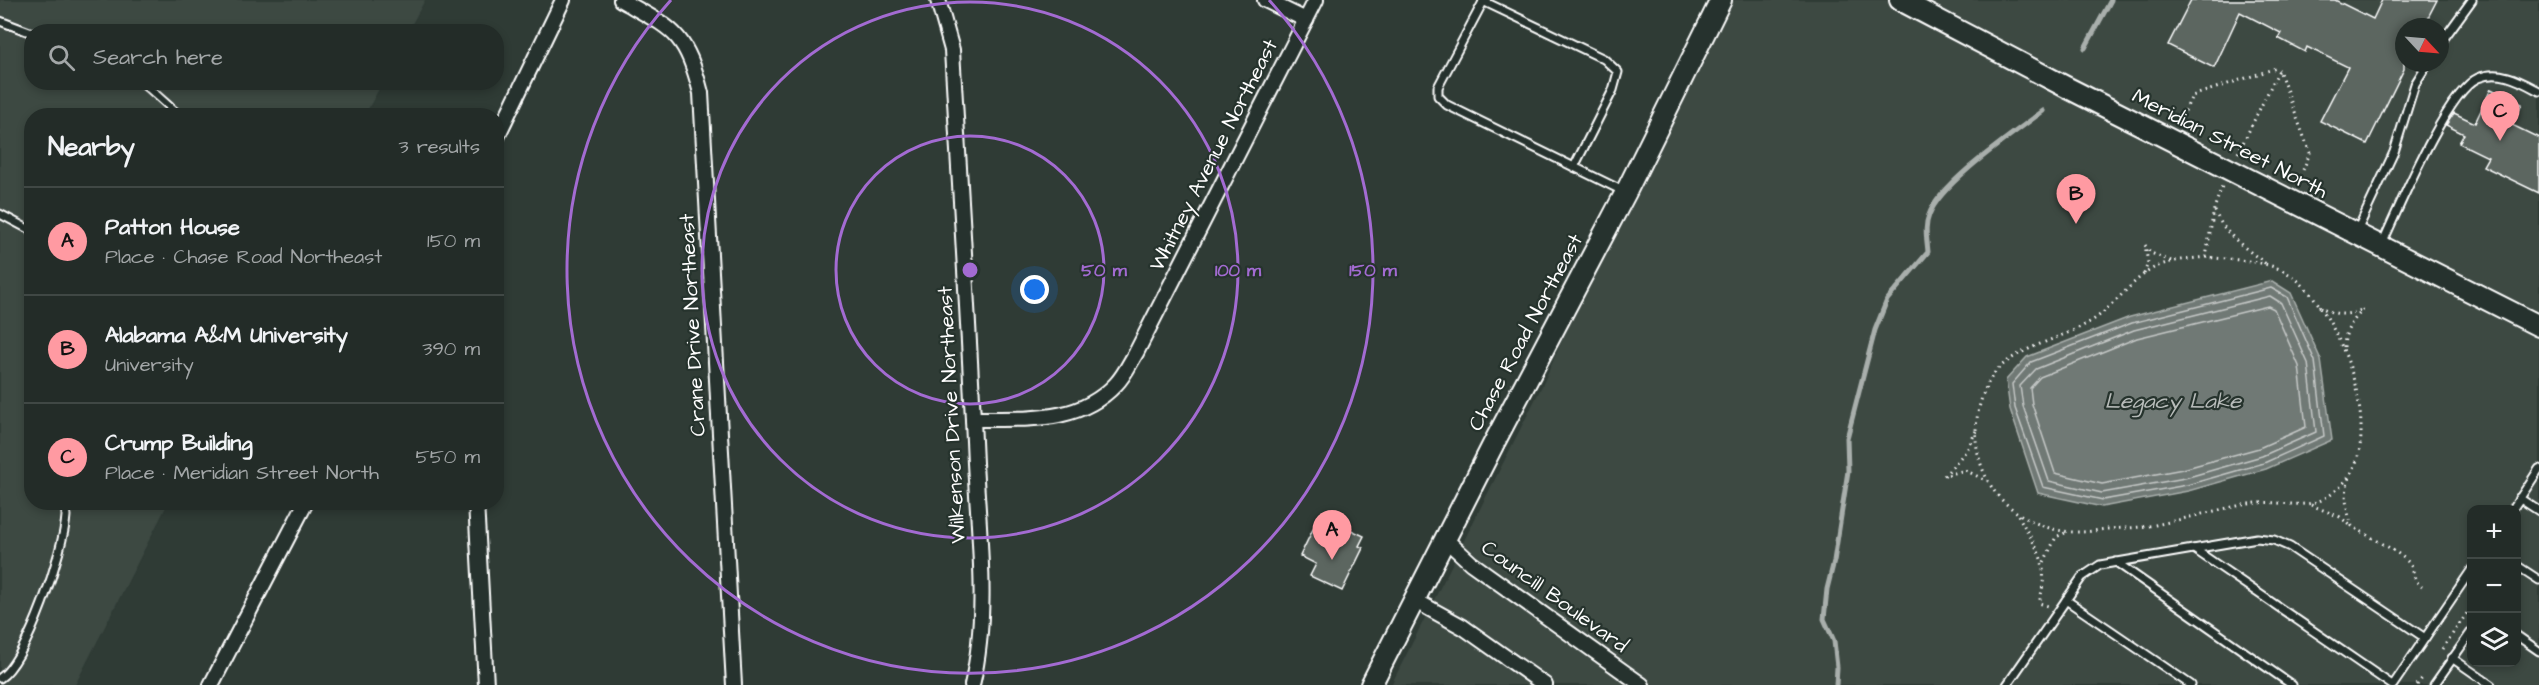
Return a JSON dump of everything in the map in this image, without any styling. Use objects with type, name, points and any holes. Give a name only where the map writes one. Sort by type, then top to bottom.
[{"type":"street","points":[[504,122],[563,0]]},
{"type":"street","name":"Crane Drive Northeast","points":[[621,0],[671,29],[683,41],[693,62],[700,93],[734,685]]},
{"type":"street","name":"Wilkenson Drive Northeast","points":[[938,0],[952,50],[973,419],[982,621],[979,655],[972,685]]},
{"type":"street","points":[[1265,0],[1306,20]]},
{"type":"street","name":"Whitney Avenue Northeast","points":[[973,419],[1038,418],[1070,414],[1096,403],[1118,383],[1316,0]]},
{"type":"street","points":[[1708,0],[1709,22]]},
{"type":"street","name":"Chase Road Northeast","points":[[1371,685],[1626,192],[1721,0]]},
{"type":"street","name":"Meridian Street North","points":[[1900,0],[2539,327]]},
{"type":"street","points":[[211,685],[302,510]]},
{"type":"street","points":[[476,510],[486,685]]},
{"type":"street","name":"Councill Boulevard","points":[[1445,539],[1471,563],[1642,685]]},
{"type":"street","points":[[1414,600],[1463,627],[1545,685]]},
{"type":"lane","points":[[1574,167],[1613,90],[1618,72],[1604,59],[1484,0],[1438,87],[1438,96],[1447,105],[1574,167],[1626,192]]},
{"type":"lane","points":[[2449,32],[2472,0]]},
{"type":"lane","points":[[0,21],[24,30]]},
{"type":"lane","points":[[2356,234],[2394,152],[2415,84],[2422,72]]},
{"type":"lane","points":[[2381,247],[2425,151],[2449,108],[2476,78],[2495,74],[2515,79],[2539,91]]},
{"type":"lane","points":[[151,90],[171,108]]},
{"type":"lane","points":[[0,214],[24,227]]},
{"type":"lane","points":[[2515,505],[2539,469]]},
{"type":"lane","points":[[2520,498],[2539,511]]},
{"type":"lane","points":[[0,678],[23,648],[37,617],[57,555],[66,516],[65,510]]},
{"type":"lane","points":[[2007,685],[2082,577],[2100,565],[2257,538],[2274,540],[2290,547],[2425,638]]},
{"type":"lane","points":[[2194,549],[2392,685],[2467,576]]},
{"type":"lane","points":[[2116,562],[2292,685]]},
{"type":"lane","points":[[2521,568],[2539,580]]},
{"type":"lane","points":[[2066,600],[2191,685]]},
{"type":"lane","points":[[2434,685],[2467,638]]},
{"type":"lane","points":[[2521,638],[2539,651]]},
{"type":"lane","points":[[2452,658],[2491,685]]},
{"type":"path","points":[[2185,111],[2192,96],[2276,68],[2279,70]]},
{"type":"path","points":[[2206,257],[2218,194],[2279,70]]},
{"type":"path","points":[[2279,70],[2310,153],[2302,170]]},
{"type":"path","points":[[2214,209],[2220,224],[2267,265]]},
{"type":"path","points":[[2144,274],[2148,263],[2145,245],[2151,253],[2173,262]]},
{"type":"path","points":[[2044,564],[2017,514],[1990,484],[1979,456],[1976,438],[1984,390],[1997,371],[2009,360],[2089,322],[2119,300],[2144,274],[2173,262],[2206,257],[2276,267],[2303,286],[2318,305],[2344,351],[2363,433],[2360,452],[2346,490],[2346,509],[2352,526]]},
{"type":"path","points":[[2318,305],[2340,315],[2364,309],[2353,320],[2346,333],[2344,351]]},
{"type":"path","points":[[1977,426],[1967,450],[1944,476],[1965,470],[1982,477],[1990,484]]},
{"type":"path","points":[[2017,514],[2036,524],[2070,531],[2152,526],[2250,503],[2308,505],[2319,502],[2349,477]]},
{"type":"path","points":[[2308,505],[2340,517],[2399,554],[2410,564],[2415,581],[2422,587]]},
{"type":"path","points":[[2056,614],[2047,606],[2039,603],[2045,573],[2045,557],[2056,537],[2070,531]]},
{"type":"path","points":[[2438,656],[2467,613]]},
{"type":"path","points":[[2417,685],[2424,675]]},
{"type":"shaded area","points":[[0,0],[425,0],[412,24],[24,24],[24,90],[378,90],[369,108],[24,108],[24,510],[164,510],[75,685],[0,685]]},
{"type":"shaded area","points":[[1710,0],[2539,0],[2539,685],[1391,685],[1543,384]]},
{"type":"water","name":"Legacy Lake","points":[[2272,281],[2291,293],[2321,360],[2332,440],[2266,469],[2188,491],[2102,507],[2038,493],[2010,409],[2006,380],[2027,357],[2130,317]]},
{"type":"building","points":[[2191,0],[2335,0],[2373,19],[2382,0],[2437,0],[2428,18],[2395,18],[2395,72],[2403,72],[2367,144],[2320,121],[2348,67],[2307,47],[2305,52],[2278,38],[2281,33],[2240,12],[2214,68],[2168,45]]},
{"type":"building","points":[[2491,89],[2522,104],[2512,125],[2539,138],[2539,193],[2483,166],[2488,157],[2459,143],[2464,134],[2446,125],[2454,113],[2475,123]]},
{"type":"building","points":[[1316,523],[1341,535],[1345,527],[1364,536],[1359,546],[1363,548],[1342,591],[1310,576],[1316,564],[1300,556]]},
{"type":"waterway","points":[[2085,48],[2111,0]]},
{"type":"waterway","points":[[1836,685],[1837,667],[1834,641],[1824,619],[1827,589],[1834,561],[1848,471],[1847,438],[1875,330],[1887,300],[1928,252],[1927,224],[1936,202],[1947,188],[1979,159],[2043,111]]},
{"type":"place","name":"Crump Building","points":[[2500,141]]},
{"type":"place","name":"Alabama A&M University","points":[[2076,224]]},
{"type":"place","name":"Patton House","points":[[1332,560]]}]
